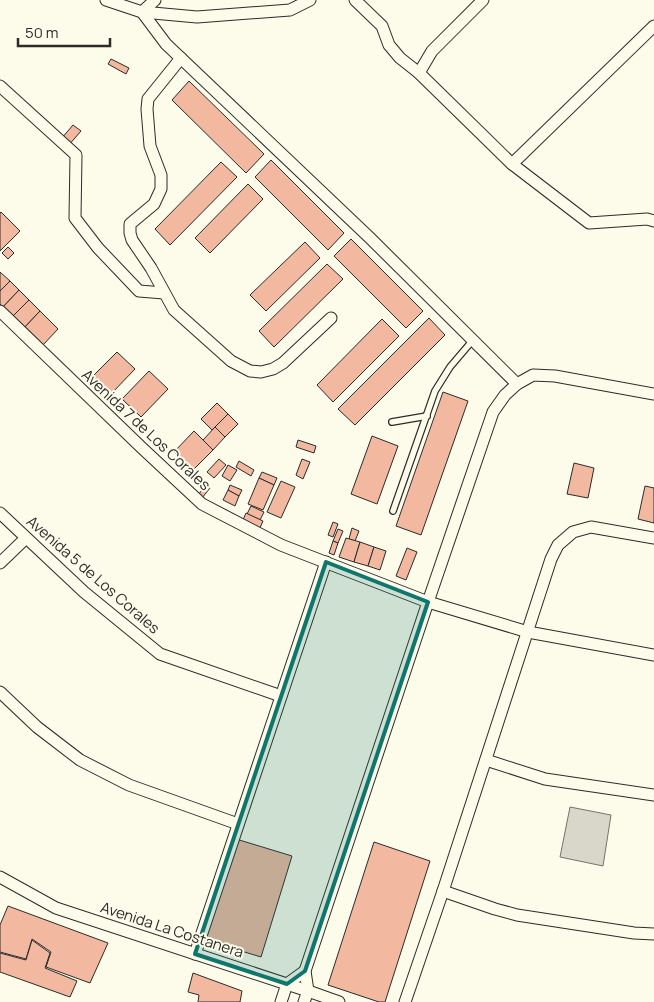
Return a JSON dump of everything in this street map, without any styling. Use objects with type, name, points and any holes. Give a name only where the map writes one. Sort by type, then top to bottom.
[{"type":"street","points":[[106,0],[142,12],[197,17],[290,10],[310,0]]},
{"type":"street","points":[[142,12],[155,0]]},
{"type":"street","points":[[355,0],[382,26],[389,45],[400,58],[419,73],[512,164],[589,222],[652,217]]},
{"type":"street","points":[[419,73],[432,52],[483,0]]},
{"type":"street","points":[[142,12],[166,44],[370,238],[517,384]]},
{"type":"street","points":[[512,164],[654,26]]},
{"type":"street","points":[[181,58],[148,99],[150,146],[161,175],[161,189],[154,204],[130,224],[132,240],[151,268],[174,310],[232,361],[250,371],[267,371],[283,363],[331,318]]},
{"type":"street","points":[[0,86],[76,155],[75,218],[98,248],[139,290],[164,293]]},
{"type":"street","name":"Avenida 7 de Los Corales","points":[[0,311],[202,504],[281,544],[428,602],[528,632],[654,655]]},
{"type":"street","points":[[304,1002],[308,991],[305,971],[493,412],[505,395],[517,384],[533,375],[554,376],[654,394]]},
{"type":"street","name":"Avenida 5 de Los Corales","points":[[0,513],[84,592],[160,654],[281,696]]},
{"type":"street","points":[[405,1002],[551,559],[558,545],[573,532],[591,527],[654,538]]},
{"type":"street","points":[[0,564],[26,538]]},
{"type":"street","points":[[195,954],[326,562]]},
{"type":"street","points":[[0,692],[37,727],[80,760],[129,785],[238,824]]},
{"type":"street","points":[[486,760],[546,779],[654,795]]},
{"type":"street","name":"Avenida La Costanera","points":[[0,877],[56,908],[338,1002]]},
{"type":"street","points":[[443,891],[517,915],[654,934]]},
{"type":"street","points":[[281,1002],[287,984],[305,971]]},
{"type":"lane","points":[[393,511],[435,391],[450,367],[473,340]]},
{"type":"lane","points":[[392,422],[427,416]]},
{"type":"highlighted area","points":[[326,562],[428,602],[305,971],[287,984],[195,954]]},
{"type":"shaded area","points":[[570,807],[611,815],[603,866],[560,857]]},
{"type":"building","points":[[111,59],[129,68],[126,74],[108,64]]},
{"type":"building","points":[[189,81],[264,154],[246,173],[172,100]]},
{"type":"building","points":[[73,125],[81,131],[68,146],[61,139]]},
{"type":"building","points":[[271,160],[344,233],[328,250],[255,177]]},
{"type":"building","points":[[221,162],[237,177],[170,245],[155,229]]},
{"type":"building","points":[[248,184],[263,199],[210,253],[195,238]]},
{"type":"building","points":[[0,213],[20,231],[0,251]]},
{"type":"building","points":[[351,239],[423,311],[406,328],[334,256]]},
{"type":"building","points":[[305,242],[320,258],[266,311],[250,295]]},
{"type":"building","points":[[8,247],[14,253],[8,259],[2,253]]},
{"type":"building","points":[[327,264],[343,279],[274,347],[259,331]]},
{"type":"building","points":[[0,272],[10,281],[0,291]]},
{"type":"building","points":[[10,281],[19,290],[3,307],[0,304],[0,291]]},
{"type":"building","points":[[19,290],[29,300],[13,316],[3,307]]},
{"type":"building","points":[[29,300],[40,311],[24,328],[13,316]]},
{"type":"building","points":[[40,311],[58,329],[42,346],[24,328]]},
{"type":"building","points":[[429,318],[445,335],[355,425],[338,409]]},
{"type":"building","points":[[382,319],[399,336],[333,402],[317,385]]},
{"type":"building","points":[[117,352],[135,369],[110,395],[92,377]]},
{"type":"building","points":[[149,371],[168,389],[141,417],[122,399]]},
{"type":"building","points":[[443,392],[468,401],[421,535],[396,526]]},
{"type":"building","points":[[217,403],[228,414],[212,430],[201,419]]},
{"type":"building","points":[[228,414],[238,424],[225,437],[215,427]]},
{"type":"building","points":[[215,427],[225,437],[213,450],[203,440]]},
{"type":"building","points":[[194,431],[213,450],[193,470],[174,452]]},
{"type":"building","points":[[372,436],[398,446],[377,504],[351,494]]},
{"type":"building","points":[[298,440],[316,446],[314,453],[296,447]]},
{"type":"building","points":[[219,459],[226,465],[214,478],[207,472]]},
{"type":"building","points":[[302,459],[310,462],[303,479],[296,475]]},
{"type":"building","points":[[239,461],[254,470],[251,476],[236,467]]},
{"type":"building","points":[[574,463],[594,468],[588,498],[567,494]]},
{"type":"building","points":[[228,465],[237,470],[230,481],[222,476]]},
{"type":"building","points":[[262,472],[277,478],[274,485],[259,478]]},
{"type":"building","points":[[259,478],[274,485],[263,510],[248,504]]},
{"type":"building","points":[[281,481],[295,487],[281,518],[267,512]]},
{"type":"building","points":[[206,485],[210,488],[202,498],[198,495]]},
{"type":"building","points":[[230,485],[242,490],[239,496],[228,490]]},
{"type":"building","points":[[645,486],[654,488],[654,523],[638,519]]},
{"type":"building","points":[[228,490],[239,496],[235,506],[223,500]]},
{"type":"building","points":[[251,506],[264,512],[260,520],[247,514]]},
{"type":"building","points":[[246,513],[263,521],[259,530],[242,522]]},
{"type":"building","points":[[333,522],[338,524],[333,537],[328,535]]},
{"type":"building","points":[[352,528],[359,531],[355,541],[349,539]]},
{"type":"building","points":[[338,529],[343,531],[338,543],[333,541]]},
{"type":"building","points":[[346,538],[360,542],[354,562],[339,557]]},
{"type":"building","points":[[333,541],[338,543],[334,555],[329,553]]},
{"type":"building","points":[[360,542],[374,547],[368,566],[354,562]]},
{"type":"building","points":[[374,547],[386,551],[380,570],[368,566]]},
{"type":"building","points":[[407,548],[417,552],[406,580],[396,576]]},
{"type":"building","points":[[236,839],[292,856],[261,957],[205,940]]},
{"type":"building","points":[[374,842],[430,861],[385,1002],[379,1002],[328,985]]},
{"type":"building","points":[[8,906],[108,943],[90,983],[46,967],[51,952],[32,939],[26,959],[0,952],[0,925]]},
{"type":"building","points":[[32,940],[50,953],[45,968],[77,981],[70,997],[0,972],[0,953],[26,960]]},
{"type":"building","points":[[193,973],[242,991],[240,1002],[198,1002],[199,995],[188,992]]}]
